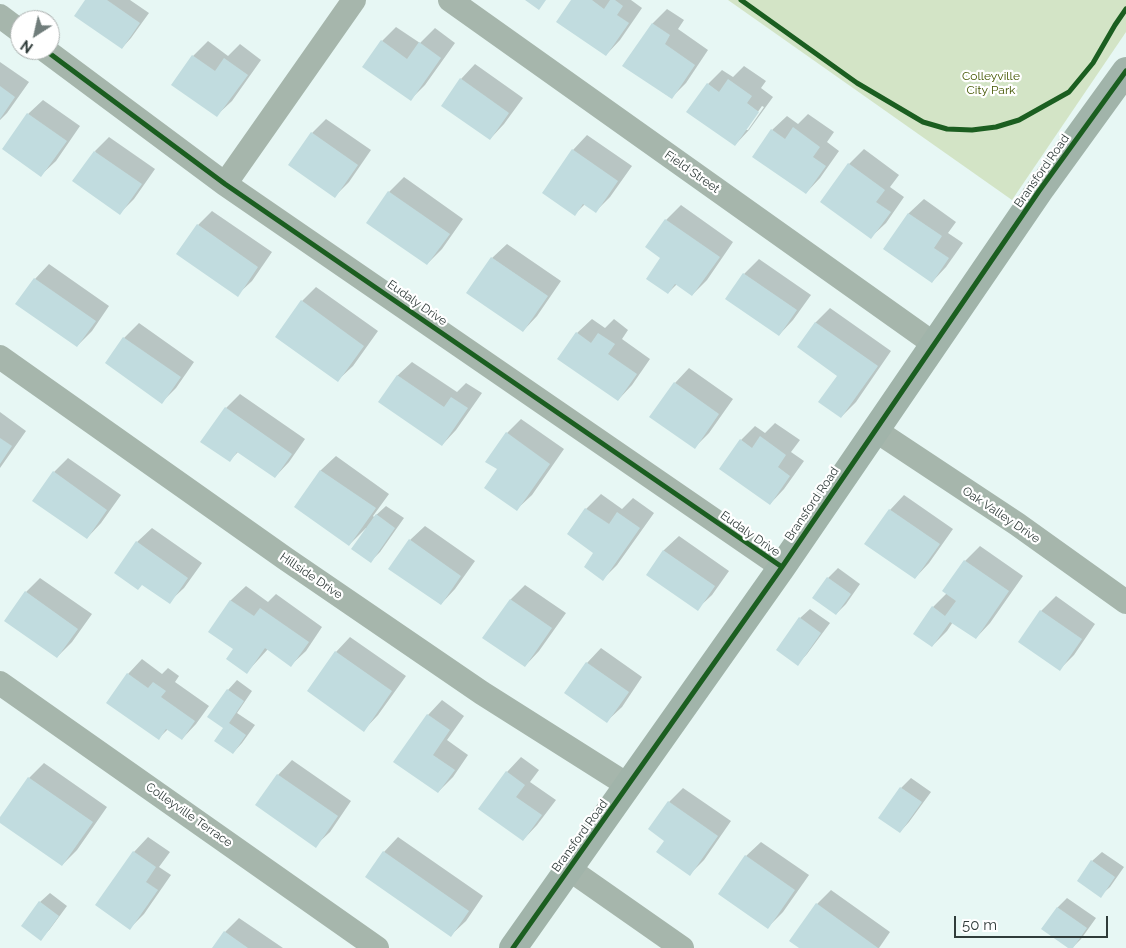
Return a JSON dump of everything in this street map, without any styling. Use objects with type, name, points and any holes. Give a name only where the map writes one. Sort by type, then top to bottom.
[{"type":"street","points":[[225,184],[354,0]]},
{"type":"street","name":"Field Street","points":[[450,0],[934,344]]},
{"type":"street","name":"Eudaly Drive","points":[[58,60],[225,184],[782,567]]},
{"type":"street","name":"Bransford Road","points":[[513,948],[782,567],[1039,191],[1126,71]]},
{"type":"street","name":"Hillside Drive","points":[[0,357],[286,559],[482,693],[629,786]]},
{"type":"street","name":"Oak Valley Drive","points":[[875,430],[1017,524],[1126,602]]},
{"type":"street","name":"Colleyville Terrace","points":[[0,683],[377,948]]},
{"type":"street","points":[[570,869],[682,948]]},
{"type":"green space","name":"Colleyville City Park","points":[[728,0],[1126,0],[1126,32],[1012,200]]},
{"type":"building","points":[[85,0],[107,0],[140,23],[122,49],[74,16]]},
{"type":"building","points":[[525,0],[546,0],[539,10]]},
{"type":"building","points":[[571,0],[592,0],[604,9],[610,0],[615,0],[623,6],[617,15],[629,23],[606,56],[556,22]]},
{"type":"building","points":[[652,23],[670,35],[665,44],[695,65],[672,99],[622,66]]},
{"type":"building","points":[[381,40],[407,59],[419,42],[441,58],[411,101],[362,67]]},
{"type":"building","points":[[192,55],[215,71],[224,58],[248,75],[217,117],[171,85]]},
{"type":"building","points":[[460,78],[509,113],[490,140],[441,106]]},
{"type":"building","points":[[728,79],[752,96],[747,103],[759,112],[735,146],[686,112],[707,83],[719,92]]},
{"type":"building","points":[[0,86],[15,97],[0,119]]},
{"type":"building","points":[[27,113],[67,141],[41,177],[2,149]]},
{"type":"building","points":[[793,127],[820,147],[813,157],[826,166],[806,194],[752,157],[771,129],[785,139]]},
{"type":"building","points":[[311,132],[358,165],[335,198],[288,165]]},
{"type":"building","points":[[572,149],[618,181],[596,213],[583,204],[575,216],[542,193]]},
{"type":"building","points":[[94,151],[142,184],[120,215],[72,181]]},
{"type":"building","points":[[848,163],[885,190],[876,202],[891,212],[871,239],[820,202]]},
{"type":"building","points":[[388,191],[450,234],[427,265],[366,223]]},
{"type":"building","points":[[908,213],[942,236],[934,248],[949,258],[932,283],[883,249]]},
{"type":"building","points":[[665,219],[720,257],[692,296],[675,284],[668,294],[646,279],[660,258],[645,247]]},
{"type":"building","points":[[197,224],[258,267],[238,297],[176,254]]},
{"type":"building","points":[[491,257],[548,296],[523,332],[466,293]]},
{"type":"building","points":[[743,273],[797,310],[779,336],[725,299]]},
{"type":"building","points":[[34,278],[96,321],[77,347],[15,304]]},
{"type":"building","points":[[301,300],[364,346],[338,382],[275,337]]},
{"type":"building","points":[[815,322],[878,366],[841,418],[818,402],[837,376],[797,347]]},
{"type":"building","points":[[576,332],[591,343],[598,333],[615,344],[608,354],[637,374],[618,401],[557,359]]},
{"type":"building","points":[[123,337],[181,377],[162,404],[105,363]]},
{"type":"building","points":[[397,375],[444,407],[451,397],[468,408],[442,446],[378,402]]},
{"type":"building","points":[[674,382],[719,414],[695,449],[649,417]]},
{"type":"building","points":[[225,407],[292,454],[275,478],[237,452],[230,462],[200,442]]},
{"type":"building","points":[[506,432],[550,464],[517,511],[484,488],[497,469],[485,462]]},
{"type":"building","points":[[760,436],[786,455],[778,467],[790,476],[770,505],[719,469],[740,439],[752,448]]},
{"type":"building","points":[[0,438],[12,446],[0,464]]},
{"type":"building","points":[[320,470],[376,508],[349,546],[294,507]]},
{"type":"building","points":[[53,471],[107,510],[87,539],[32,501]]},
{"type":"building","points":[[585,508],[609,524],[617,512],[640,528],[603,581],[584,567],[593,553],[567,534]]},
{"type":"building","points":[[889,509],[940,544],[915,579],[864,544]]},
{"type":"building","points":[[376,514],[395,528],[371,563],[351,549]]},
{"type":"building","points":[[409,539],[461,576],[441,605],[388,569]]},
{"type":"building","points":[[136,541],[188,578],[170,604],[142,585],[138,590],[114,573]]},
{"type":"building","points":[[663,550],[715,586],[698,611],[646,575]]},
{"type":"building","points":[[964,560],[1009,591],[976,639],[950,622],[932,647],[913,634],[932,606],[945,616],[956,601],[942,591]]},
{"type":"building","points":[[827,577],[851,594],[836,615],[812,598]]},
{"type":"building","points":[[25,591],[78,629],[57,658],[4,621]]},
{"type":"building","points":[[510,599],[552,628],[525,667],[482,638]]},
{"type":"building","points":[[230,600],[254,616],[260,608],[309,642],[291,667],[265,648],[247,674],[226,659],[233,649],[208,632]]},
{"type":"building","points":[[1040,610],[1082,639],[1060,671],[1018,642]]},
{"type":"building","points":[[799,617],[821,633],[798,666],[776,650]]},
{"type":"building","points":[[335,651],[392,691],[364,732],[307,691]]},
{"type":"building","points":[[586,662],[629,692],[607,723],[564,693]]},
{"type":"building","points":[[127,673],[148,688],[153,682],[166,691],[161,697],[195,721],[182,740],[166,729],[159,740],[106,703]]},
{"type":"building","points":[[227,689],[244,701],[229,723],[246,735],[233,754],[214,741],[223,728],[207,717]]},
{"type":"building","points":[[427,714],[450,730],[433,755],[455,770],[438,793],[393,762]]},
{"type":"building","points":[[506,771],[525,785],[516,797],[542,815],[523,841],[478,809]]},
{"type":"building","points":[[277,774],[338,816],[316,848],[255,805]]},
{"type":"building","points":[[28,777],[93,822],[62,866],[0,823],[0,817]]},
{"type":"building","points":[[900,787],[922,802],[900,833],[878,818]]},
{"type":"building","points":[[668,801],[718,836],[690,876],[656,852],[664,841],[648,829]]},
{"type":"building","points":[[133,851],[156,867],[146,882],[158,890],[130,930],[95,905]]},
{"type":"building","points":[[383,851],[469,911],[451,937],[365,877]]},
{"type":"building","points":[[745,855],[795,890],[768,929],[718,894]]},
{"type":"building","points":[[1091,860],[1115,877],[1101,898],[1077,881]]},
{"type":"building","points":[[39,901],[59,916],[41,941],[21,926]]},
{"type":"building","points":[[816,903],[878,948],[799,948],[789,941]]},
{"type":"building","points":[[1057,907],[1087,928],[1073,948],[1068,948],[1041,929]]},
{"type":"building","points":[[224,931],[248,948],[212,948]]},
{"type":"cycle path","points":[[741,0],[857,83],[923,122],[947,129],[972,130],[996,127],[1019,120],[1069,92],[1093,63],[1126,9]]},
{"type":"cycle path","points":[[58,60],[225,184],[782,567]]},
{"type":"cycle path","points":[[513,948],[782,567],[1039,191],[1126,71]]}]
